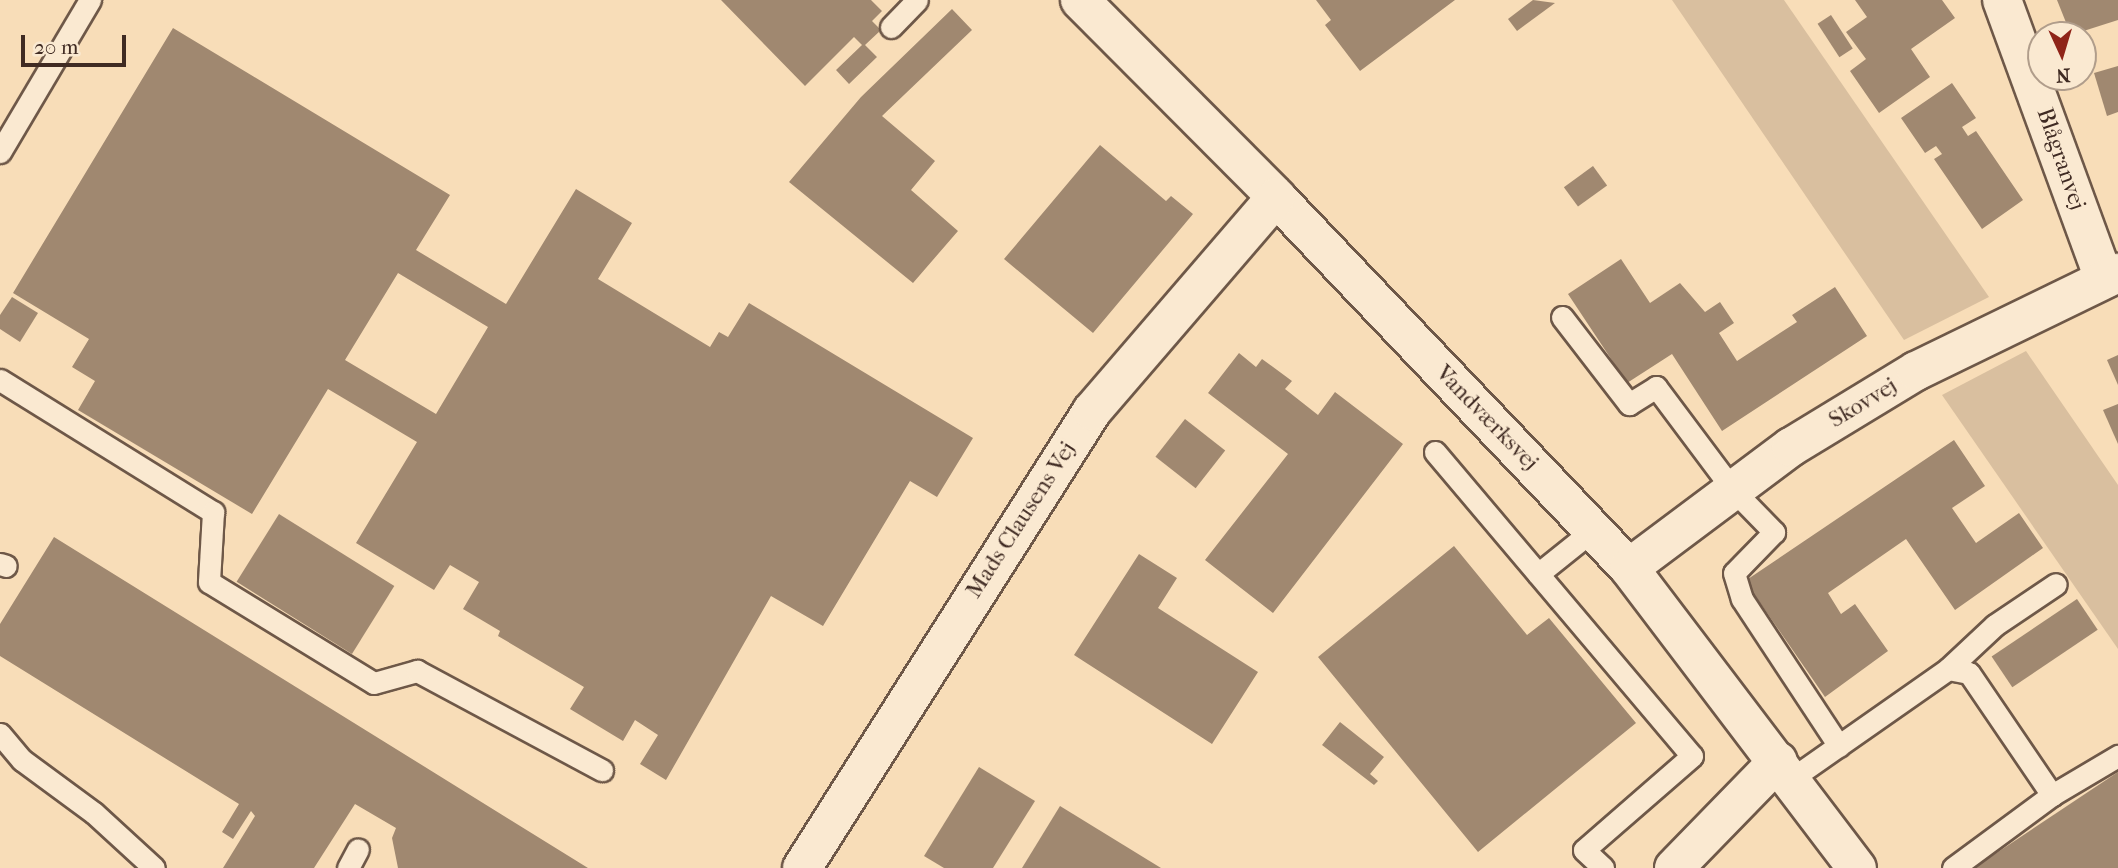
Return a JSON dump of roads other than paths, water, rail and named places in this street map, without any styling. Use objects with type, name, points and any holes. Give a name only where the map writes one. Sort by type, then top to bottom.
[{"type":"street","name":"Vandværksvej","points":[[1080,0],[1276,197],[1629,568],[1857,868]]},
{"type":"street","name":"Blågranvej","points":[[2003,0],[2111,276]]},
{"type":"street","name":"Mads Clausens Vej","points":[[802,868],[1092,411],[1276,197]]},
{"type":"street","name":"Skovvej","points":[[1629,568],[1791,447],[1916,371],[2111,276]]},
{"type":"street","points":[[1674,868],[1784,770]]},
{"type":"lane","points":[[0,152],[90,0]]},
{"type":"lane","points":[[891,27],[917,0]]},
{"type":"lane","points":[[1562,317],[1629,404],[1656,387],[1733,490],[1774,532],[1734,573],[1742,599],[1839,746]]},
{"type":"lane","points":[[0,380],[213,512],[209,582],[374,682],[417,671],[602,770]]},
{"type":"lane","points":[[1435,452],[1692,756],[1584,850],[1603,868]]},
{"type":"lane","points":[[1538,574],[1593,530]]},
{"type":"lane","points":[[1784,770],[1839,746],[1948,669],[1994,625],[2056,584]]},
{"type":"lane","points":[[1948,669],[1969,673],[2052,795]]},
{"type":"lane","points":[[0,734],[22,760],[94,813],[154,868]]},
{"type":"lane","points":[[1953,868],[2052,795],[2118,756]]}]
